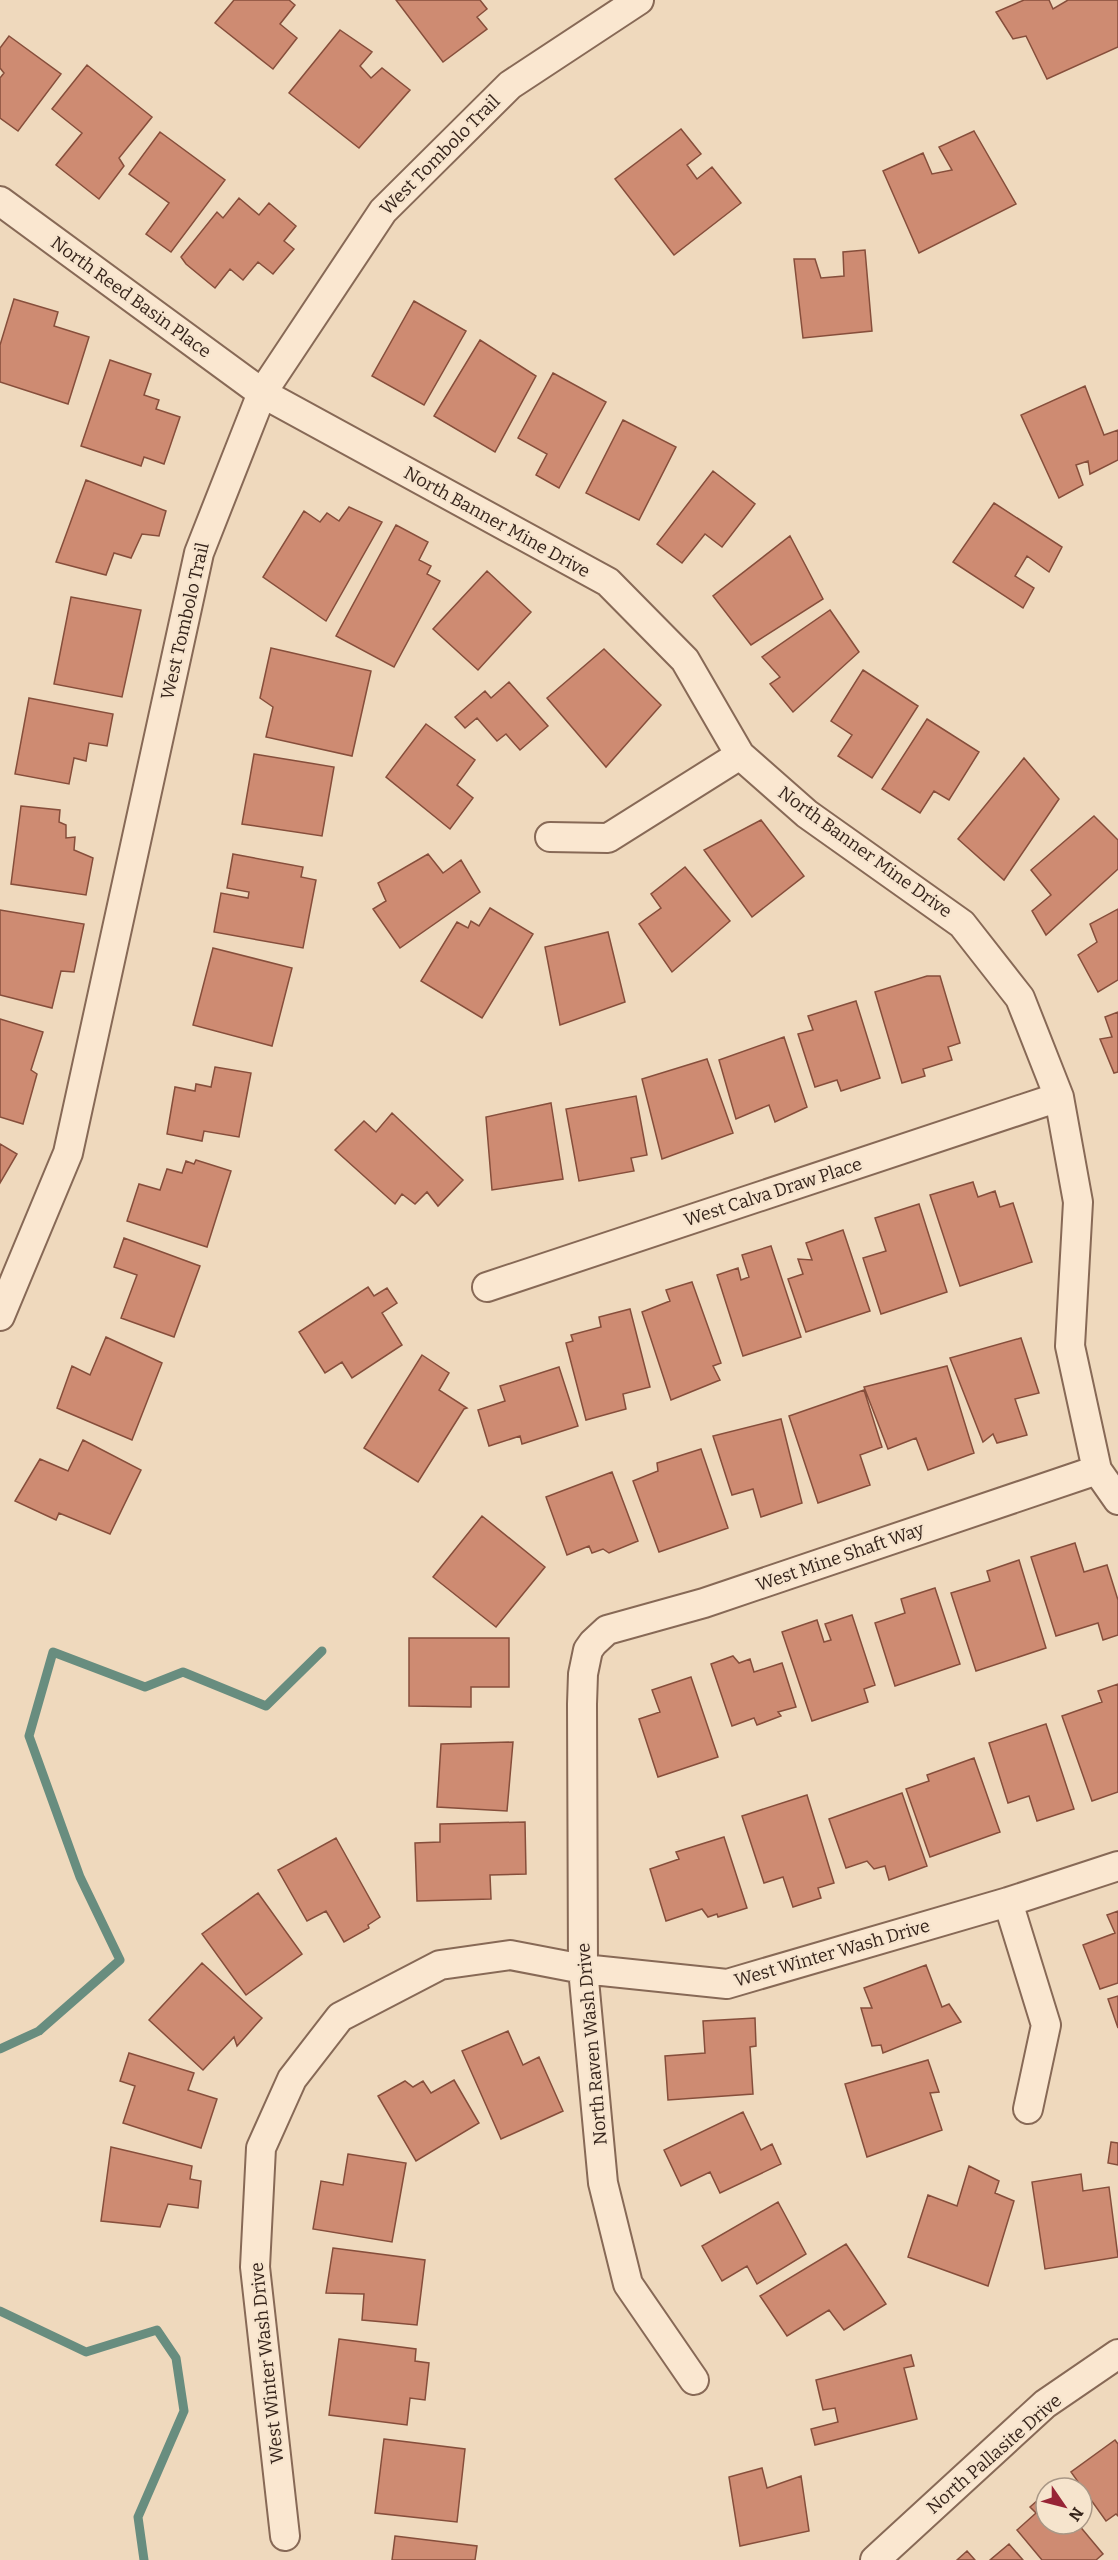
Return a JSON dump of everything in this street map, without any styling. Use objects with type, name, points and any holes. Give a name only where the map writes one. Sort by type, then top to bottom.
[{"type":"street","name":"West Tombolo Trail","points":[[0,1316],[68,1152],[199,553],[262,393],[383,210],[510,85],[639,0]]},
{"type":"street","name":"North Reed Basin Place","points":[[0,201],[262,393]]},
{"type":"street","name":"North Banner Mine Drive","points":[[262,393],[608,582],[685,660],[740,755],[807,814],[962,924],[1020,998],[1059,1097],[1078,1202],[1070,1346],[1097,1470],[1118,1500]]},
{"type":"street","points":[[550,837],[608,838],[740,755]]},
{"type":"street","name":"West Calva Draw Place","points":[[487,1287],[1059,1097]]},
{"type":"street","name":"West Mine Shaft Way","points":[[588,1650],[607,1630],[704,1603],[1097,1470]]},
{"type":"street","name":"North Raven Wash Drive","points":[[588,1650],[583,1674],[582,1704],[583,1969],[603,2183],[628,2284],[694,2380]]},
{"type":"street","name":"West Winter Wash Drive","points":[[285,2536],[255,2267],[261,2148],[292,2079],[340,2017],[440,1965],[510,1955],[583,1969],[727,1984],[1008,1902],[1118,1866]]},
{"type":"street","points":[[1008,1902],[1046,2025],[1028,2109]]},
{"type":"street","name":"North Pallasite Drive","points":[[875,2560],[1045,2404],[1118,2354]]},
{"type":"building","points":[[234,0],[289,0],[295,5],[280,24],[297,38],[273,69],[215,23]]},
{"type":"building","points":[[396,0],[480,0],[487,9],[477,17],[487,29],[443,62]]},
{"type":"building","points":[[1024,0],[1049,0],[1053,9],[1068,0],[1118,0],[1118,47],[1047,79],[1026,36],[1013,39],[996,12]]},
{"type":"building","points":[[340,30],[372,52],[360,66],[371,78],[382,68],[410,90],[359,148],[289,93]]},
{"type":"building","points":[[9,36],[61,74],[18,131],[0,118],[0,78],[4,73],[0,68],[0,48]]},
{"type":"building","points":[[87,65],[152,117],[119,158],[124,166],[99,199],[56,165],[82,133],[52,109]]},
{"type":"building","points":[[681,129],[701,154],[687,165],[697,179],[712,167],[741,203],[674,255],[615,179]]},
{"type":"building","points":[[974,131],[1016,204],[919,253],[883,171],[923,153],[932,174],[952,170],[939,147]]},
{"type":"building","points":[[160,132],[225,180],[171,252],[146,234],[169,203],[129,174]]},
{"type":"building","points":[[239,198],[259,215],[269,203],[296,226],[284,241],[294,249],[273,274],[258,262],[243,280],[230,269],[215,288],[186,264],[181,257],[217,212],[223,218]]},
{"type":"building","points":[[865,250],[872,331],[803,338],[794,259],[815,259],[821,278],[844,276],[843,252]]},
{"type":"building","points":[[14,299],[58,312],[54,326],[89,337],[68,404],[0,382],[0,345]]},
{"type":"building","points":[[414,301],[466,331],[424,405],[372,376]]},
{"type":"building","points":[[480,340],[536,376],[495,452],[434,416]]},
{"type":"building","points":[[110,360],[151,374],[144,395],[159,400],[156,409],[180,417],[164,464],[144,457],[141,466],[81,446]]},
{"type":"building","points":[[553,373],[606,402],[559,488],[536,475],[547,454],[518,438]]},
{"type":"building","points":[[1085,386],[1104,435],[1118,430],[1118,460],[1090,474],[1088,461],[1076,465],[1083,485],[1059,498],[1021,415]]},
{"type":"building","points":[[623,420],[676,447],[639,520],[586,493]]},
{"type":"building","points":[[713,471],[755,504],[722,547],[705,534],[682,563],[657,544]]},
{"type":"building","points":[[86,480],[166,511],[159,536],[142,534],[131,558],[114,553],[106,575],[56,562]]},
{"type":"building","points":[[994,503],[1062,547],[1049,572],[1027,556],[1015,576],[1034,588],[1023,608],[953,562]]},
{"type":"building","points":[[349,507],[382,522],[326,621],[263,577],[304,511],[320,522],[327,513],[339,521]]},
{"type":"building","points":[[396,525],[428,542],[419,560],[431,566],[427,574],[440,581],[394,667],[336,636]]},
{"type":"building","points":[[790,536],[823,599],[751,645],[713,596]]},
{"type":"building","points":[[487,571],[531,612],[478,670],[433,629]]},
{"type":"building","points":[[71,597],[141,610],[122,697],[54,684]]},
{"type":"building","points":[[830,610],[859,652],[793,712],[770,684],[780,677],[762,657]]},
{"type":"building","points":[[271,648],[371,671],[352,756],[266,737],[273,707],[260,698]]},
{"type":"building","points":[[604,649],[661,705],[606,767],[547,698]]},
{"type":"building","points":[[863,670],[918,706],[872,778],[838,756],[852,735],[831,721]]},
{"type":"building","points":[[509,682],[548,726],[520,750],[506,734],[497,741],[477,718],[465,728],[455,717],[485,691],[491,698]]},
{"type":"building","points":[[29,698],[113,714],[107,746],[89,743],[86,761],[74,758],[69,784],[15,774]]},
{"type":"building","points":[[927,719],[979,752],[949,800],[934,791],[920,813],[882,789]]},
{"type":"building","points":[[426,724],[475,760],[457,785],[473,798],[450,829],[386,777]]},
{"type":"building","points":[[254,754],[334,767],[322,836],[242,824]]},
{"type":"building","points":[[1024,758],[1059,799],[1004,880],[958,839]]},
{"type":"building","points":[[21,806],[60,810],[59,822],[66,825],[66,838],[75,837],[74,850],[93,858],[86,895],[11,884]]},
{"type":"building","points":[[1094,816],[1118,840],[1118,869],[1046,935],[1032,911],[1051,895],[1031,870]]},
{"type":"building","points":[[761,820],[804,876],[752,917],[704,850]]},
{"type":"building","points":[[233,854],[303,867],[301,877],[316,880],[303,948],[214,932],[221,893],[248,898],[249,892],[227,888]]},
{"type":"building","points":[[428,854],[443,873],[461,860],[480,892],[400,948],[373,909],[386,901],[378,883]]},
{"type":"building","points":[[685,867],[730,921],[672,972],[639,924],[661,908],[651,894]]},
{"type":"building","points":[[490,908],[533,934],[482,1018],[421,981],[457,922],[468,928],[471,921],[479,926]]},
{"type":"building","points":[[1118,909],[1118,980],[1098,992],[1078,955],[1097,942],[1090,924]]},
{"type":"building","points":[[0,910],[84,924],[74,972],[61,971],[52,1008],[0,995]]},
{"type":"building","points":[[608,932],[625,1002],[560,1025],[545,947]]},
{"type":"building","points":[[213,948],[292,968],[272,1046],[193,1025]]},
{"type":"building","points":[[927,976],[940,976],[960,1043],[948,1047],[952,1060],[923,1069],[925,1076],[902,1083],[875,992]]},
{"type":"building","points":[[856,1001],[880,1078],[841,1091],[837,1080],[815,1087],[798,1034],[813,1030],[808,1016]]},
{"type":"building","points":[[1118,1012],[1118,1072],[1114,1073],[1100,1039],[1112,1037],[1105,1017]]},
{"type":"building","points":[[0,1019],[43,1032],[31,1070],[37,1074],[23,1124],[0,1117]]},
{"type":"building","points":[[784,1037],[807,1107],[775,1122],[769,1105],[736,1119],[719,1060]]},
{"type":"building","points":[[707,1059],[733,1133],[662,1159],[642,1079]]},
{"type":"building","points":[[215,1067],[251,1073],[239,1137],[204,1131],[202,1141],[167,1134],[175,1087],[195,1091],[196,1084],[211,1087]]},
{"type":"building","points":[[636,1096],[647,1155],[631,1158],[634,1171],[579,1181],[566,1109]]},
{"type":"building","points":[[551,1103],[563,1179],[492,1190],[486,1117]]},
{"type":"building","points":[[392,1113],[463,1180],[438,1206],[427,1192],[415,1204],[402,1194],[395,1204],[335,1150],[364,1121],[376,1132]]},
{"type":"building","points":[[0,1144],[17,1154],[0,1183]]},
{"type":"building","points":[[196,1160],[231,1171],[207,1247],[127,1221],[139,1184],[160,1190],[167,1169],[182,1173],[186,1161],[194,1164]]},
{"type":"building","points":[[973,1182],[978,1197],[995,1191],[1000,1207],[1013,1203],[1032,1262],[960,1286],[930,1195]]},
{"type":"building","points":[[919,1204],[947,1292],[881,1314],[863,1258],[886,1251],[875,1218]]},
{"type":"building","points":[[843,1230],[870,1311],[806,1332],[788,1279],[803,1274],[798,1259],[812,1260],[806,1243]]},
{"type":"building","points":[[124,1238],[200,1266],[174,1337],[121,1318],[137,1275],[114,1267]]},
{"type":"building","points":[[771,1246],[801,1337],[743,1356],[717,1275],[738,1268],[741,1280],[749,1277],[742,1255]]},
{"type":"building","points":[[692,1282],[721,1363],[713,1366],[720,1380],[671,1400],[642,1312],[670,1301],[666,1290]]},
{"type":"building","points":[[368,1287],[374,1296],[387,1288],[397,1303],[382,1313],[402,1345],[352,1378],[342,1362],[325,1373],[299,1332]]},
{"type":"building","points":[[630,1309],[650,1387],[623,1394],[626,1409],[586,1420],[566,1343],[573,1341],[571,1335],[601,1327],[599,1317]]},
{"type":"building","points":[[106,1337],[162,1363],[132,1440],[57,1408],[72,1366],[90,1375]]},
{"type":"building","points":[[1021,1338],[1039,1393],[1015,1399],[1027,1435],[997,1443],[993,1434],[983,1442],[950,1358]]},
{"type":"building","points":[[422,1355],[449,1373],[439,1390],[467,1408],[464,1409],[418,1482],[364,1448]]},
{"type":"building","points":[[947,1366],[974,1453],[928,1470],[916,1438],[888,1449],[864,1387]]},
{"type":"building","points":[[559,1367],[578,1426],[522,1444],[520,1436],[489,1446],[478,1410],[505,1401],[500,1386]]},
{"type":"building","points":[[864,1390],[882,1447],[860,1455],[870,1485],[818,1503],[789,1416]]},
{"type":"building","points":[[781,1419],[802,1503],[761,1517],[753,1489],[732,1495],[713,1436]]},
{"type":"building","points":[[83,1440],[141,1470],[110,1534],[59,1513],[56,1520],[15,1501],[40,1459],[68,1471]]},
{"type":"building","points":[[701,1449],[728,1528],[659,1552],[633,1481],[658,1471],[657,1463]]},
{"type":"building","points":[[612,1472],[638,1541],[609,1553],[603,1549],[592,1553],[589,1546],[567,1555],[546,1497]]},
{"type":"building","points":[[482,1516],[545,1567],[496,1627],[433,1577]]},
{"type":"building","points":[[1075,1543],[1084,1572],[1107,1565],[1118,1600],[1118,1635],[1103,1640],[1098,1623],[1056,1636],[1031,1557]]},
{"type":"building","points":[[1019,1560],[1046,1648],[976,1671],[951,1593],[990,1581],[987,1571]]},
{"type":"building","points":[[935,1588],[960,1664],[895,1686],[875,1623],[905,1613],[901,1599]]},
{"type":"building","points":[[852,1615],[875,1685],[864,1689],[868,1702],[812,1721],[782,1632],[817,1620],[824,1642],[831,1640],[825,1624]]},
{"type":"building","points":[[409,1638],[509,1638],[509,1687],[471,1687],[471,1707],[409,1706]]},
{"type":"building","points":[[733,1656],[739,1663],[750,1659],[754,1672],[782,1663],[796,1707],[778,1712],[781,1716],[757,1725],[754,1718],[732,1726],[711,1664]]},
{"type":"building","points":[[691,1677],[718,1757],[658,1777],[639,1719],[660,1712],[652,1690]]},
{"type":"building","points":[[1118,1684],[1118,1792],[1092,1801],[1062,1716],[1102,1702],[1098,1691]]},
{"type":"building","points":[[1046,1724],[1074,1809],[1037,1821],[1029,1796],[1008,1803],[989,1743]]},
{"type":"building","points":[[513,1742],[507,1811],[437,1807],[441,1744]]},
{"type":"building","points":[[974,1758],[1000,1832],[930,1857],[906,1789],[929,1781],[927,1775]]},
{"type":"building","points":[[902,1793],[927,1866],[889,1880],[885,1866],[874,1869],[867,1861],[846,1868],[829,1819]]},
{"type":"building","points":[[807,1795],[834,1883],[818,1888],[821,1898],[793,1907],[783,1877],[764,1883],[742,1816]]},
{"type":"building","points":[[525,1822],[526,1874],[490,1875],[491,1899],[417,1901],[415,1843],[440,1842],[440,1824]]},
{"type":"building","points":[[724,1837],[747,1908],[718,1917],[717,1914],[708,1917],[702,1909],[666,1921],[650,1869],[679,1859],[676,1852]]},
{"type":"building","points":[[336,1838],[380,1917],[368,1925],[369,1928],[344,1942],[326,1911],[307,1921],[278,1870]]},
{"type":"building","points":[[258,1893],[302,1954],[246,1995],[202,1934]]},
{"type":"building","points":[[1118,1911],[1118,1983],[1100,1989],[1083,1945],[1115,1933],[1107,1915]]},
{"type":"building","points":[[202,1963],[262,2018],[237,2046],[234,2037],[203,2070],[149,2020]]},
{"type":"building","points":[[926,1965],[942,2007],[949,2004],[961,2022],[883,2053],[881,2045],[872,2046],[861,2008],[872,2008],[864,1988]]},
{"type":"building","points":[[1118,1996],[1118,2028],[1108,1999]]},
{"type":"building","points":[[755,2018],[756,2046],[750,2047],[753,2094],[668,2100],[665,2056],[705,2053],[703,2021]]},
{"type":"building","points":[[508,2031],[523,2065],[539,2057],[563,2111],[501,2139],[462,2051]]},
{"type":"building","points":[[129,2053],[194,2073],[188,2090],[217,2099],[201,2148],[123,2123],[135,2086],[120,2081]]},
{"type":"building","points":[[928,2060],[939,2092],[930,2093],[942,2130],[867,2157],[845,2084]]},
{"type":"building","points":[[454,2080],[479,2123],[416,2161],[378,2096],[405,2081],[413,2087],[423,2081],[431,2093]]},
{"type":"building","points":[[743,2112],[761,2150],[772,2144],[781,2164],[720,2193],[710,2172],[681,2186],[664,2150]]},
{"type":"building","points":[[1111,2142],[1118,2143],[1118,2165],[1108,2163]]},
{"type":"building","points":[[111,2147],[192,2166],[190,2179],[201,2181],[198,2208],[168,2204],[160,2227],[101,2221]]},
{"type":"building","points":[[348,2154],[406,2163],[392,2242],[313,2229],[321,2181],[343,2185]]},
{"type":"building","points":[[969,2166],[999,2181],[995,2193],[1014,2201],[988,2286],[908,2257],[928,2195],[957,2206]]},
{"type":"building","points":[[1081,2174],[1083,2191],[1109,2187],[1118,2257],[1045,2269],[1032,2182]]},
{"type":"building","points":[[778,2202],[806,2254],[757,2284],[747,2266],[722,2281],[702,2246]]},
{"type":"building","points":[[846,2244],[886,2304],[844,2330],[829,2310],[787,2336],[760,2296]]},
{"type":"building","points":[[333,2248],[425,2260],[417,2325],[362,2320],[364,2294],[326,2293]]},
{"type":"building","points":[[339,2339],[416,2349],[415,2361],[429,2363],[425,2400],[410,2398],[407,2425],[329,2415]]},
{"type":"building","points":[[911,2355],[914,2366],[904,2368],[917,2419],[815,2445],[811,2429],[838,2422],[835,2408],[823,2410],[816,2380]]},
{"type":"building","points":[[384,2439],[465,2449],[457,2522],[375,2513]]},
{"type":"building","points":[[1115,2440],[1118,2444],[1118,2516],[1116,2514],[1106,2521],[1094,2504],[1094,2476],[1074,2476],[1071,2472]]},
{"type":"building","points":[[762,2468],[767,2488],[801,2476],[809,2531],[740,2546],[729,2477]]},
{"type":"building","points":[[1034,2515],[1034,2536],[1088,2536],[1103,2554],[1096,2560],[1042,2560],[1017,2530]]},
{"type":"building","points":[[395,2536],[477,2546],[475,2560],[392,2560]]},
{"type":"building","points":[[1009,2544],[1023,2560],[990,2560]]},
{"type":"building","points":[[967,2551],[975,2560],[957,2560]]},
{"type":"waterway","points":[[0,2049],[39,2031],[120,1960],[80,1877],[29,1736],[53,1652],[145,1687],[183,1672],[266,1706],[322,1651]]},
{"type":"waterway","points":[[0,2311],[86,2352],[157,2330],[176,2358],[184,2411],[138,2517],[144,2560]]}]
